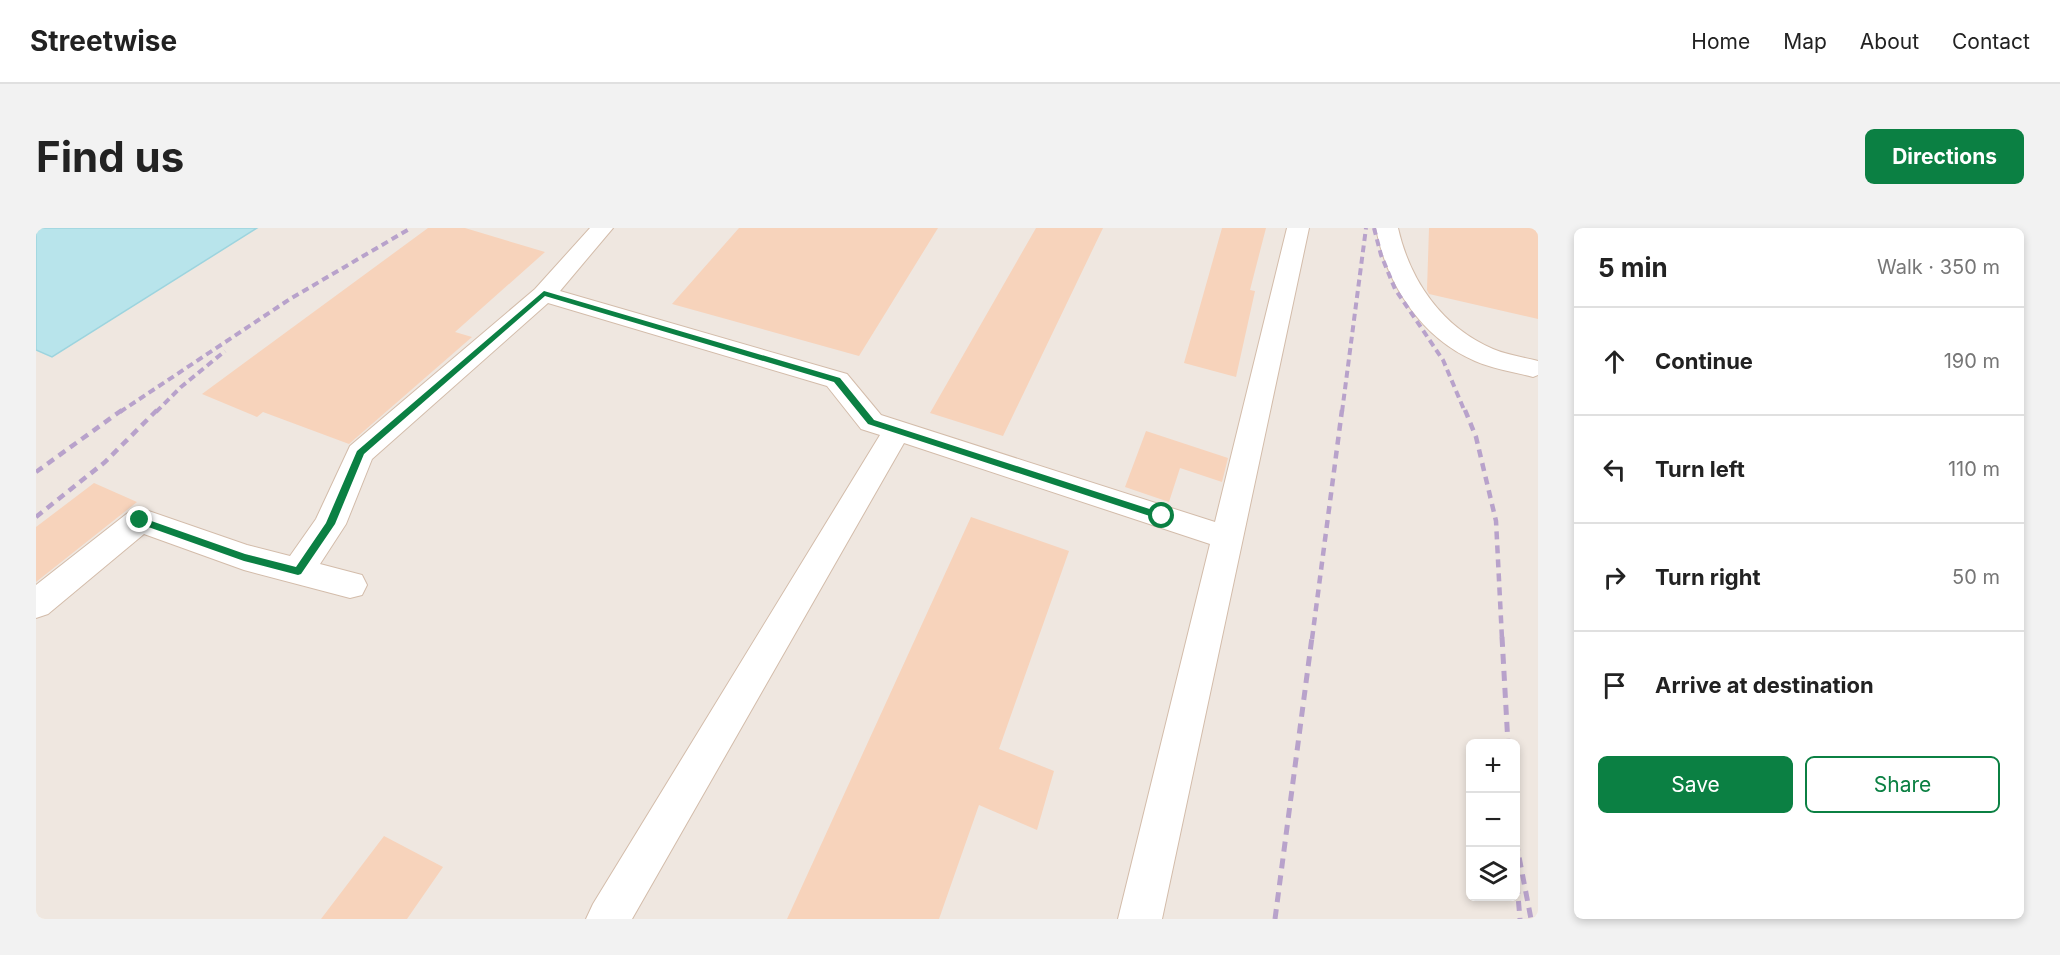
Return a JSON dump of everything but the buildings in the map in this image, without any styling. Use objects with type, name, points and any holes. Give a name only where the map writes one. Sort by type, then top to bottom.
[{"type":"lane","points":[[298,571],[330,524],[360,453],[544,294],[602,228]]},
{"type":"lane","points":[[1140,919],[1298,228]]},
{"type":"lane","points":[[1387,228],[1390,246],[1402,277],[1423,310],[1454,336],[1482,355],[1533,368]]},
{"type":"lane","points":[[544,294],[837,380],[871,422],[1228,538]]},
{"type":"lane","points":[[608,919],[897,430]]},
{"type":"lane","points":[[36,604],[140,520],[244,557],[350,585]]},
{"type":"shaded area","points":[[36,228],[1538,228],[1538,919],[36,919]]},
{"type":"water","points":[[36,228],[257,228],[52,357],[36,350]]},
{"type":"railway","points":[[120,412],[290,299],[411,228]]},
{"type":"railway","points":[[1342,412],[1366,228]]},
{"type":"railway","points":[[1374,228],[1381,255],[1395,289],[1443,360],[1465,412]]},
{"type":"railway","points":[[156,412],[181,387],[225,351]]},
{"type":"railway","points":[[36,472],[122,410]]},
{"type":"railway","points":[[36,517],[105,462],[157,410]]},
{"type":"railway","points":[[1312,639],[1342,410]]},
{"type":"railway","points":[[1465,410],[1476,437],[1496,521],[1502,639]]},
{"type":"railway","points":[[1275,919],[1312,637]]},
{"type":"railway","points":[[1502,637],[1508,739]]},
{"type":"railway","points":[[1517,847],[1531,919]]},
{"type":"railway","points":[[1518,901],[1520,919]]},
{"type":"route","points":[[140,520],[244,557],[298,571],[330,524],[360,453],[544,294],[837,380],[871,422],[1162,516]]}]
